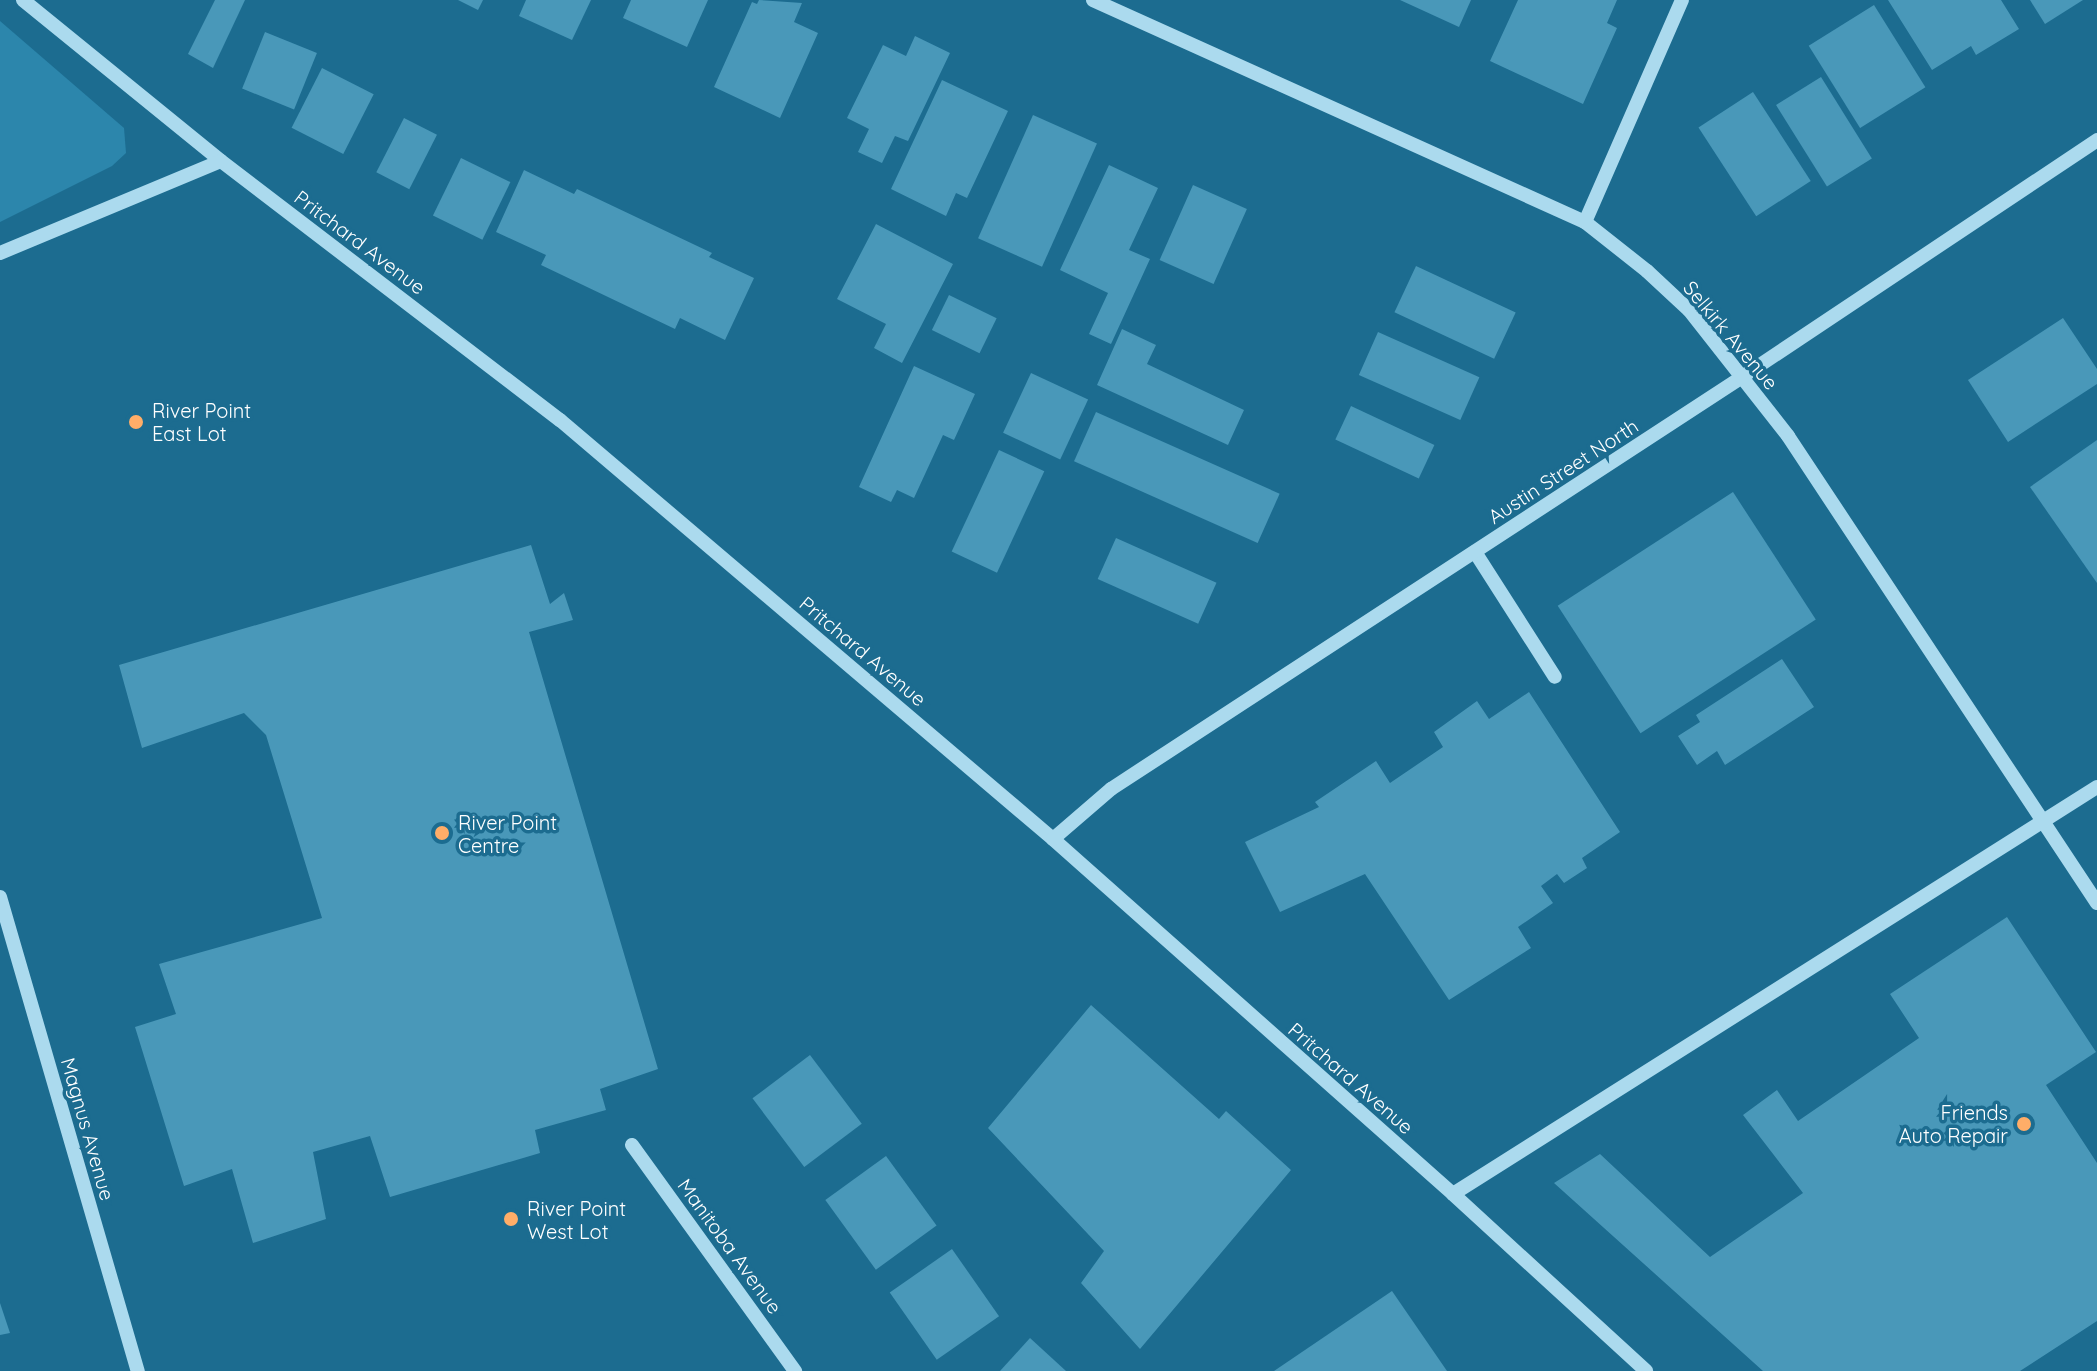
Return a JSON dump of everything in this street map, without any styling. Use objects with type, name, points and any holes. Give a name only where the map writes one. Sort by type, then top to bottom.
[{"type":"street","name":"Pritchard Avenue","points":[[23,0],[221,161],[560,420],[1053,839],[1453,1194],[1646,1371]]},
{"type":"street","name":"Selkirk Avenue","points":[[1093,0],[1585,222],[1689,310],[1788,436],[2097,903]]},
{"type":"street","points":[[1585,222],[1682,0]]},
{"type":"street","name":"Austin Street North","points":[[1053,839],[1111,789],[1742,377],[2097,140]]},
{"type":"street","points":[[0,253],[221,161]]},
{"type":"street","points":[[1475,552],[1555,677]]},
{"type":"street","points":[[1453,1194],[2097,787]]},
{"type":"street","name":"Magnus Avenue","points":[[0,897],[138,1371]]},
{"type":"street","name":"Manitoba Avenue","points":[[632,1145],[795,1371]]},
{"type":"shaded area","points":[[0,21],[124,128],[126,153],[112,166],[0,222]]},
{"type":"building","points":[[215,0],[245,0],[213,68],[188,54]]},
{"type":"building","points":[[458,0],[483,0],[478,10]]},
{"type":"building","points":[[526,0],[591,0],[572,40],[519,16]]},
{"type":"building","points":[[631,0],[708,0],[687,47],[623,18]]},
{"type":"building","points":[[759,0],[802,3],[794,22],[818,33],[780,118],[714,87],[752,2],[757,4]]},
{"type":"building","points":[[1400,0],[1471,0],[1459,27]]},
{"type":"building","points":[[1518,0],[1617,0],[1607,23],[1617,28],[1583,104],[1490,61]]},
{"type":"building","points":[[1888,0],[2001,0],[2019,29],[1976,55],[1971,46],[1932,70]]},
{"type":"building","points":[[2030,0],[2083,0],[2045,24]]},
{"type":"building","points":[[1874,5],[1925,87],[1860,128],[1809,46]]},
{"type":"building","points":[[265,32],[317,53],[294,110],[242,89]]},
{"type":"building","points":[[915,36],[950,53],[908,141],[895,136],[882,163],[858,152],[869,129],[847,118],[883,45],[906,56]]},
{"type":"building","points":[[322,68],[374,94],[343,154],[292,128]]},
{"type":"building","points":[[1821,77],[1872,158],[1827,186],[1776,105]]},
{"type":"building","points":[[942,80],[1008,111],[967,198],[956,193],[946,216],[891,189]]},
{"type":"building","points":[[1753,92],[1811,181],[1756,216],[1698,127]]},
{"type":"building","points":[[1033,115],[1097,143],[1042,267],[978,238]]},
{"type":"building","points":[[404,118],[437,135],[409,189],[376,172]]},
{"type":"building","points":[[461,158],[510,182],[482,240],[433,216]]},
{"type":"building","points":[[1109,165],[1158,188],[1129,250],[1150,259],[1111,344],[1089,334],[1108,293],[1060,270]]},
{"type":"building","points":[[524,170],[574,194],[577,189],[712,253],[709,257],[754,278],[725,340],[680,318],[675,329],[541,265],[546,255],[496,232]]},
{"type":"building","points":[[1193,185],[1247,209],[1214,284],[1160,260]]},
{"type":"building","points":[[876,224],[953,264],[902,363],[874,348],[886,324],[837,299]]},
{"type":"building","points":[[1416,266],[1516,312],[1494,359],[1394,312]]},
{"type":"building","points":[[949,295],[997,318],[980,353],[932,330]]},
{"type":"building","points":[[2063,318],[2097,369],[2097,384],[2008,442],[1968,380]]},
{"type":"building","points":[[1122,329],[1156,345],[1147,364],[1244,410],[1228,445],[1097,385]]},
{"type":"building","points":[[1378,332],[1479,377],[1460,420],[1359,375]]},
{"type":"building","points":[[914,366],[975,394],[954,440],[943,435],[914,498],[897,490],[891,502],[859,487]]},
{"type":"building","points":[[1031,373],[1088,400],[1060,459],[1003,433]]},
{"type":"building","points":[[1351,406],[1434,445],[1419,478],[1335,440]]},
{"type":"building","points":[[1096,412],[1280,494],[1258,543],[1074,461]]},
{"type":"building","points":[[2097,440],[2097,583],[2030,487]]},
{"type":"building","points":[[999,450],[1044,471],[997,573],[952,552]]},
{"type":"building","points":[[1733,492],[1816,619],[1641,733],[1558,606]]},
{"type":"building","points":[[1116,538],[1216,583],[1198,624],[1098,579]]},
{"type":"building","name":"River Point Centre","points":[[531,545],[550,604],[564,593],[573,620],[529,632],[658,1069],[600,1089],[606,1110],[535,1130],[540,1153],[390,1197],[370,1136],[313,1152],[326,1219],[253,1243],[232,1169],[184,1186],[135,1027],[176,1014],[159,964],[322,918],[266,735],[244,713],[142,748],[119,665]]},
{"type":"building","points":[[1782,659],[1814,707],[1725,765],[1717,751],[1697,765],[1678,736],[1700,722],[1696,715]]},
{"type":"building","points":[[1529,692],[1620,832],[1582,858],[1587,868],[1564,883],[1557,874],[1541,886],[1553,903],[1518,927],[1531,948],[1449,1000],[1365,874],[1280,912],[1245,842],[1319,807],[1315,802],[1376,761],[1390,783],[1443,747],[1434,732],[1477,701],[1489,719]]},
{"type":"building","points":[[2007,917],[2096,1052],[2046,1085],[2097,1163],[2097,1321],[2020,1371],[1763,1371],[1554,1183],[1600,1154],[1710,1257],[1803,1193],[1743,1115],[1777,1090],[1798,1121],[1919,1038],[1890,994]]},
{"type":"building","points":[[1091,1005],[1219,1119],[1226,1111],[1291,1170],[1140,1349],[1081,1283],[1104,1251],[988,1128]]},
{"type":"building","points":[[810,1055],[862,1124],[804,1167],[752,1098]]},
{"type":"building","points":[[886,1156],[937,1226],[876,1270],[825,1200]]},
{"type":"building","points":[[952,1249],[999,1316],[937,1360],[890,1293]]},
{"type":"building","points":[[1392,1291],[1447,1371],[1274,1371]]},
{"type":"building","points":[[0,1303],[10,1333],[0,1335]]},
{"type":"building","points":[[1030,1338],[1066,1371],[1000,1371]]},
{"type":"place","name":"River Point East Lot","points":[[136,422]]},
{"type":"place","name":"River Point Centre","points":[[442,833]]},
{"type":"place","name":"Friends Auto Repair","points":[[2024,1124]]},
{"type":"place","name":"River Point West Lot","points":[[511,1219]]}]
